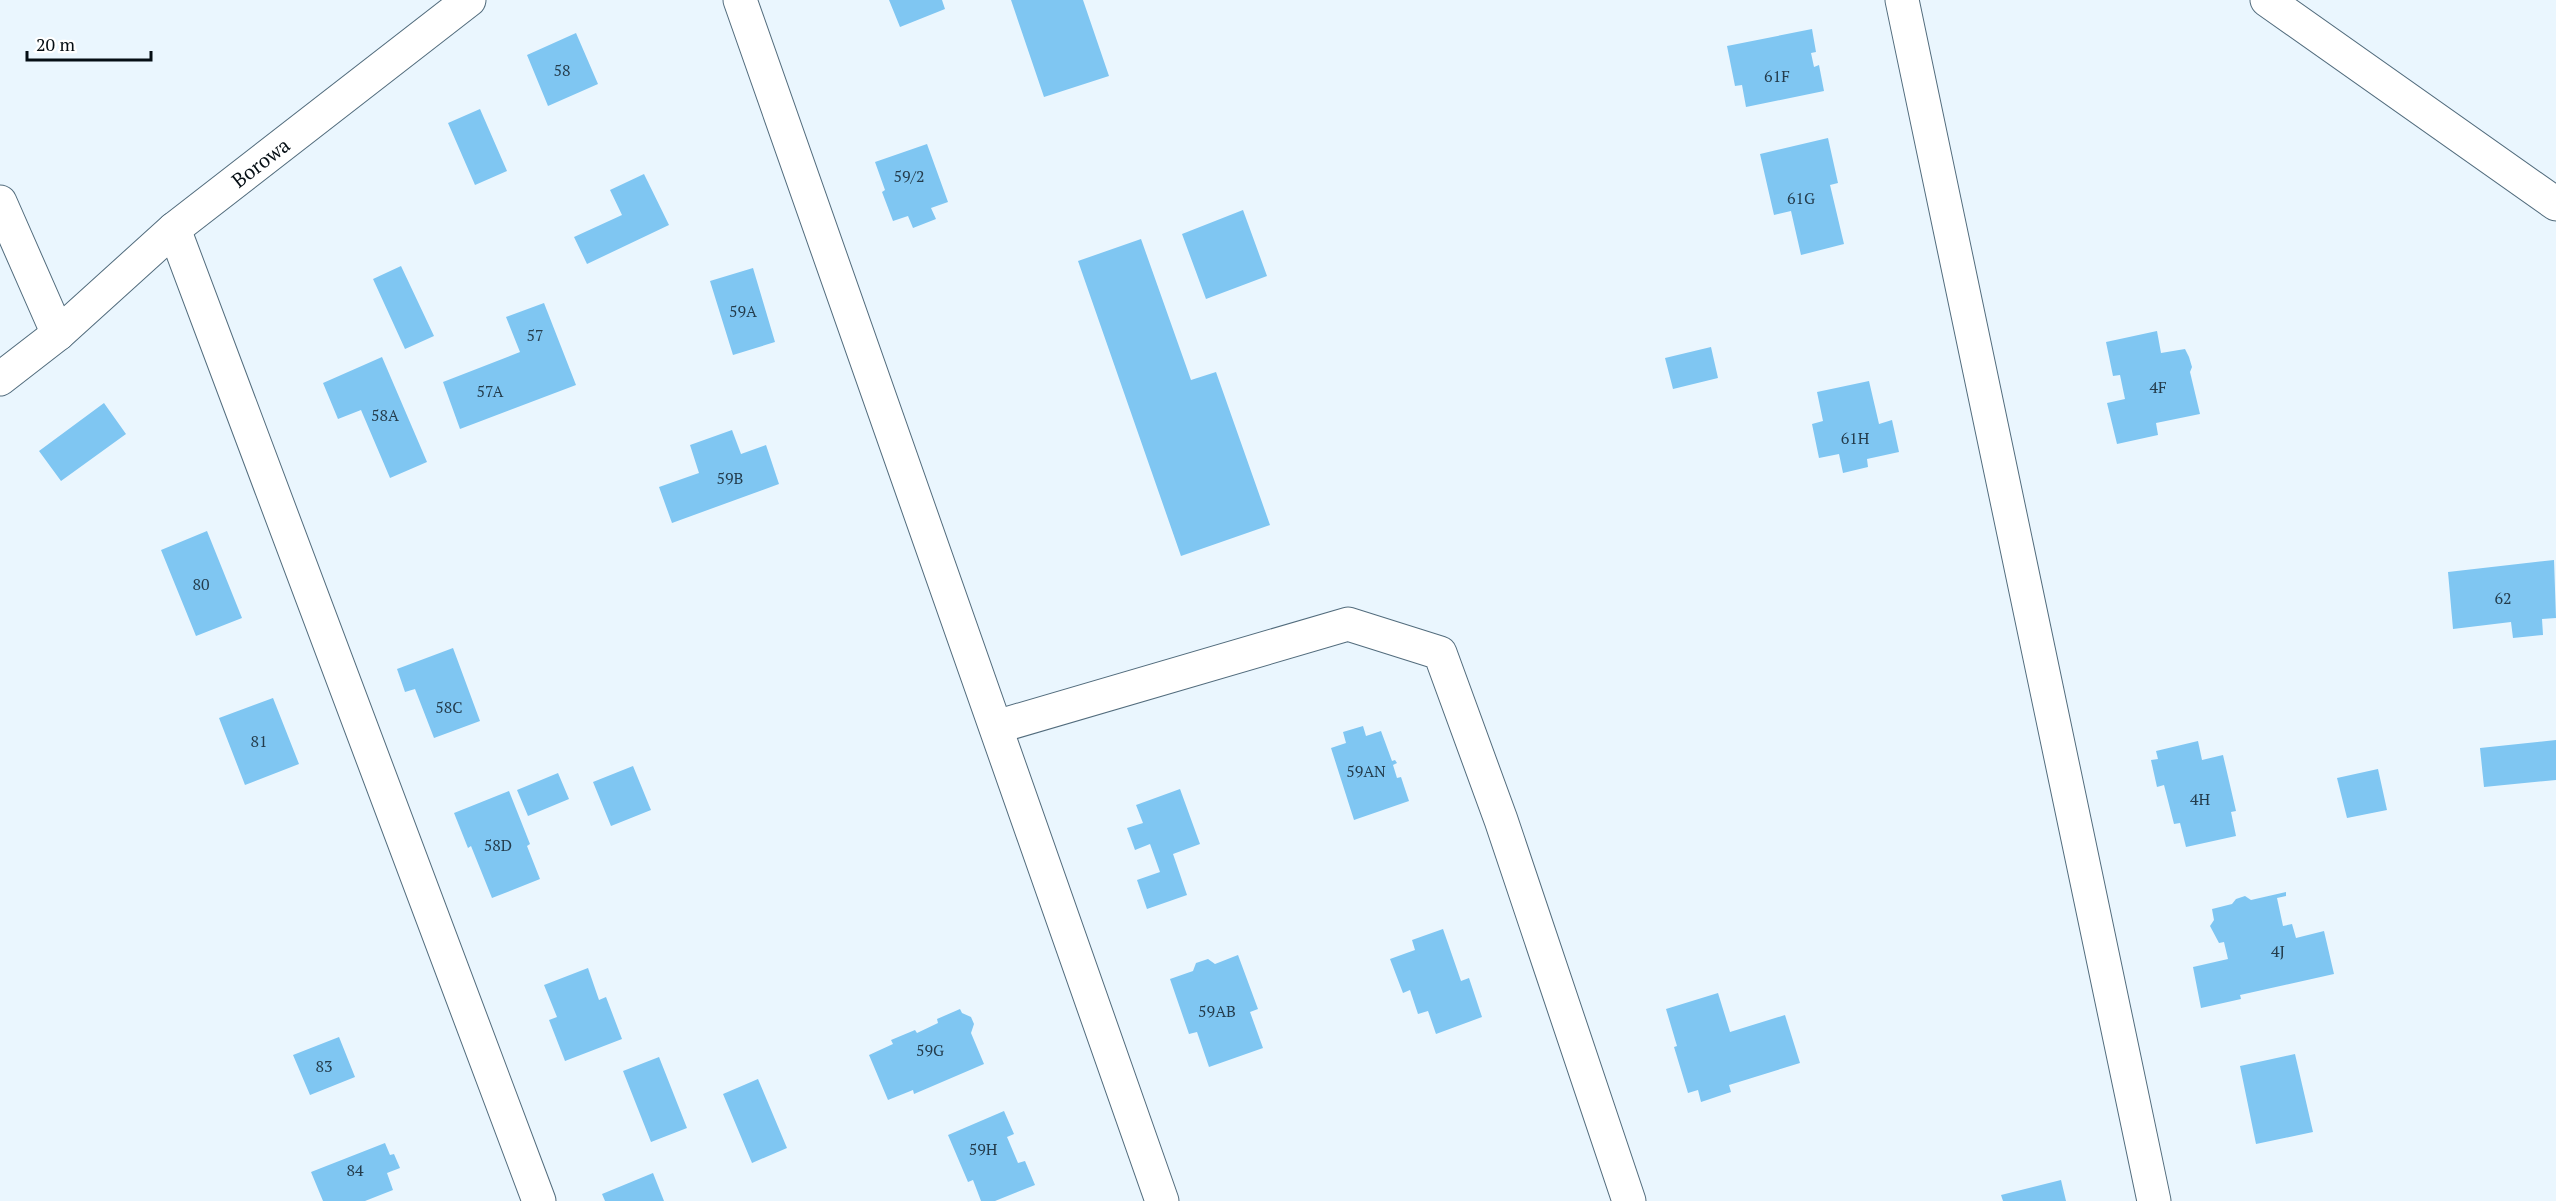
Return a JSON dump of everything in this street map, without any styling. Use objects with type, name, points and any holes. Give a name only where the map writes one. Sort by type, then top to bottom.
[{"type":"street","name":"Borowa","points":[[0,380],[58,334],[174,229],[469,0]]},
{"type":"street","points":[[740,0],[1162,1201]]},
{"type":"street","points":[[1902,0],[2154,1201]]},
{"type":"street","points":[[2267,0],[2556,204]]},
{"type":"street","points":[[0,202],[58,334]]},
{"type":"street","points":[[174,229],[528,1198]]},
{"type":"street","points":[[996,727],[1348,624],[1440,653],[1501,820],[1629,1201]]},
{"type":"building","points":[[889,0],[942,0],[945,9],[900,27]]},
{"type":"building","points":[[1011,0],[1083,0],[1109,76],[1044,97]]},
{"type":"building","points":[[1812,29],[1816,52],[1811,53],[1814,67],[1819,65],[1824,91],[1746,107],[1742,85],[1735,86],[1727,46]]},
{"type":"building","points":[[576,33],[598,84],[548,106],[527,55]]},
{"type":"building","points":[[480,109],[507,171],[475,185],[448,123]]},
{"type":"building","points":[[1828,138],[1838,183],[1830,185],[1844,244],[1801,255],[1791,211],[1774,215],[1760,154]]},
{"type":"building","points":[[927,144],[948,202],[931,208],[936,219],[913,228],[908,216],[893,221],[882,192],[885,190],[875,162]]},
{"type":"building","points":[[644,174],[669,225],[587,264],[574,237],[622,215],[610,190]]},
{"type":"building","points":[[1243,210],[1267,276],[1206,299],[1182,234]]},
{"type":"building","points":[[1141,239],[1191,380],[1216,372],[1270,525],[1181,556],[1078,261]]},
{"type":"building","points":[[401,266],[434,336],[405,349],[373,279]]},
{"type":"building","points":[[753,268],[775,342],[733,355],[710,281]]},
{"type":"building","points":[[544,303],[576,385],[460,429],[443,382],[520,352],[506,317]]},
{"type":"building","points":[[2157,331],[2161,353],[2185,349],[2192,367],[2190,372],[2200,414],[2156,423],[2158,435],[2117,444],[2107,403],[2125,399],[2120,375],[2113,376],[2106,342]]},
{"type":"building","points":[[1711,347],[1718,378],[1673,389],[1665,358]]},
{"type":"building","points":[[382,357],[427,462],[390,478],[361,410],[338,419],[323,383]]},
{"type":"building","points":[[1869,381],[1879,424],[1892,420],[1899,452],[1867,459],[1868,467],[1843,473],[1839,454],[1819,458],[1812,424],[1823,421],[1817,392]]},
{"type":"building","points":[[104,403],[126,434],[61,481],[39,451]]},
{"type":"building","points":[[732,430],[741,454],[766,445],[779,484],[672,523],[659,487],[699,473],[690,445]]},
{"type":"building","points":[[207,531],[242,618],[196,636],[161,550]]},
{"type":"building","points":[[2554,560],[2556,618],[2542,619],[2543,635],[2513,638],[2511,622],[2453,629],[2448,572]]},
{"type":"building","points":[[453,648],[480,721],[434,738],[415,689],[405,692],[397,669]]},
{"type":"building","points":[[273,698],[299,764],[245,785],[219,718]]},
{"type":"building","points":[[1363,726],[1366,736],[1381,731],[1392,761],[1395,760],[1397,763],[1393,765],[1397,778],[1401,777],[1409,801],[1354,820],[1331,748],[1346,743],[1343,732]]},
{"type":"building","points":[[2556,740],[2556,780],[2484,787],[2480,748]]},
{"type":"building","points":[[2198,741],[2202,760],[2223,755],[2236,811],[2231,812],[2236,836],[2186,847],[2180,823],[2174,824],[2164,785],[2157,787],[2151,760],[2158,759],[2156,751]]},
{"type":"building","points":[[633,766],[651,810],[611,826],[593,782]]},
{"type":"building","points":[[2378,769],[2387,810],[2347,818],[2337,778]]},
{"type":"building","points":[[558,773],[569,799],[528,816],[517,790]]},
{"type":"building","points":[[1180,789],[1200,844],[1173,854],[1187,895],[1147,909],[1137,880],[1160,872],[1150,844],[1135,850],[1127,828],[1143,823],[1136,805]]},
{"type":"building","points":[[509,791],[530,844],[527,846],[540,879],[492,898],[471,846],[468,848],[454,813]]},
{"type":"building","points":[[2286,892],[2286,896],[2277,898],[2283,926],[2292,924],[2296,938],[2324,931],[2334,974],[2240,995],[2241,999],[2201,1008],[2193,967],[2228,959],[2224,942],[2219,943],[2210,926],[2214,920],[2212,909],[2232,904],[2236,899],[2245,896],[2251,900]]},
{"type":"building","points":[[1443,929],[1461,981],[1469,978],[1482,1017],[1436,1034],[1428,1011],[1418,1014],[1410,990],[1403,993],[1390,959],[1415,950],[1412,940]]},
{"type":"building","points":[[1238,955],[1258,1009],[1250,1012],[1263,1048],[1209,1067],[1197,1032],[1189,1034],[1170,979],[1193,971],[1196,963],[1208,959],[1215,964]]},
{"type":"building","points":[[588,968],[599,1000],[606,997],[622,1039],[565,1061],[549,1020],[557,1017],[544,985]]},
{"type":"building","points":[[1718,993],[1730,1032],[1785,1015],[1800,1063],[1729,1085],[1731,1092],[1701,1102],[1698,1090],[1688,1093],[1674,1047],[1677,1046],[1666,1009]]},
{"type":"building","points":[[960,1009],[962,1013],[971,1017],[974,1024],[971,1033],[984,1064],[914,1094],[913,1090],[888,1100],[869,1055],[893,1044],[891,1040],[915,1030],[917,1033],[938,1023],[937,1019]]},
{"type":"building","points":[[339,1037],[355,1077],[310,1095],[293,1055]]},
{"type":"building","points":[[2295,1054],[2313,1132],[2256,1144],[2240,1066]]},
{"type":"building","points":[[659,1057],[687,1128],[651,1142],[623,1071]]},
{"type":"building","points":[[758,1079],[787,1148],[752,1163],[723,1094]]},
{"type":"building","points":[[1004,1111],[1014,1134],[1007,1137],[1018,1163],[1025,1161],[1035,1185],[995,1201],[981,1201],[973,1180],[968,1182],[948,1135]]},
{"type":"building","points":[[385,1143],[390,1155],[394,1154],[400,1168],[387,1173],[393,1190],[365,1201],[323,1201],[311,1172]]},
{"type":"building","points":[[653,1173],[664,1201],[605,1201],[602,1194]]},
{"type":"building","points":[[2061,1180],[2066,1201],[2003,1201],[2001,1195]]}]
